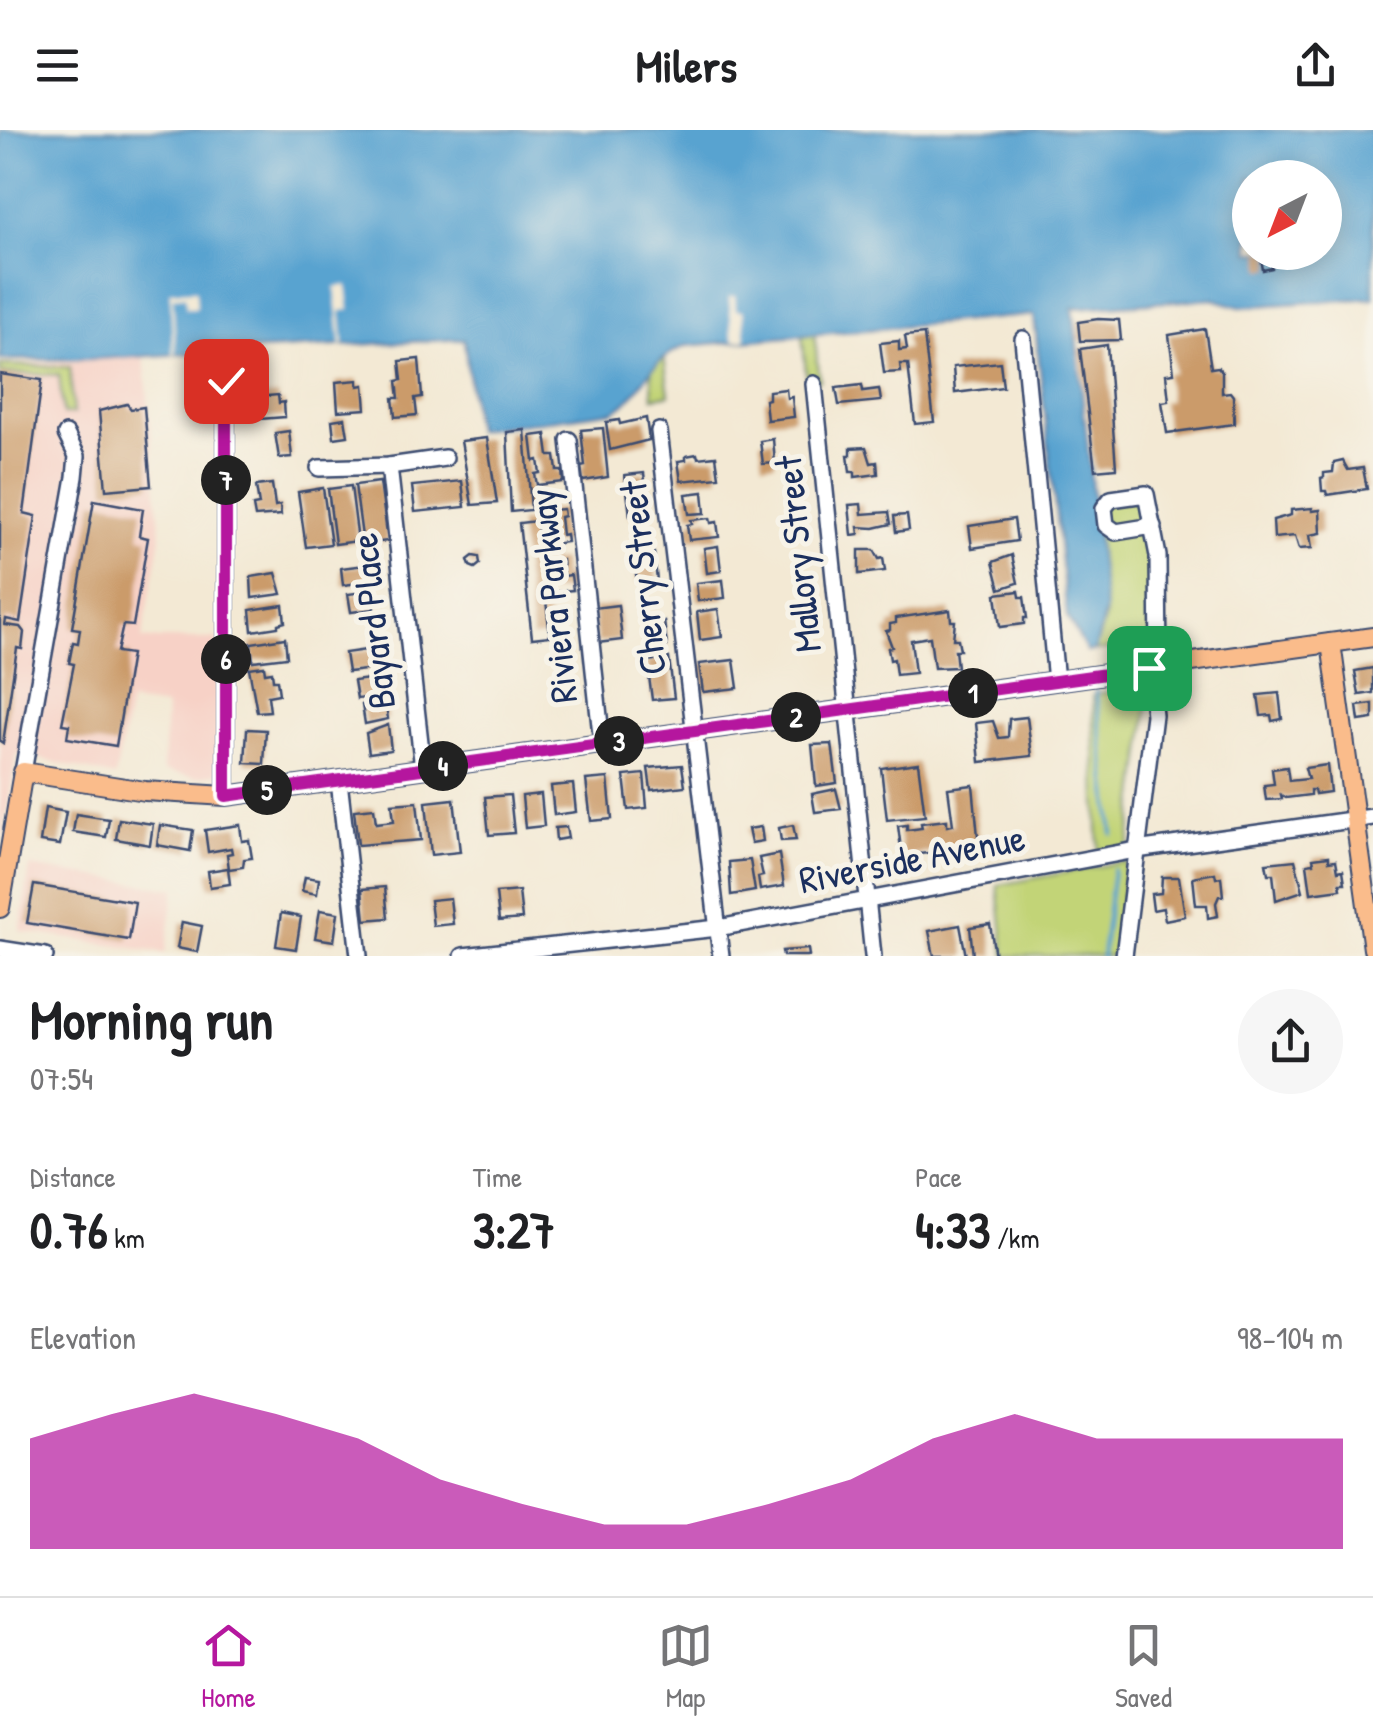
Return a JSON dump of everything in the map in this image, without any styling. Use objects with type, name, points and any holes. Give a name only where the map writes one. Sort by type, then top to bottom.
[{"type":"main road","points":[[0,908],[22,772],[145,792],[226,796],[1373,637]]},
{"type":"main road","points":[[1332,643],[1364,818],[1373,948]]},
{"type":"street","points":[[1023,338],[1056,681]]},
{"type":"street","points":[[226,381],[226,796]]},
{"type":"street","name":"Mallory Street","points":[[814,384],[873,956]]},
{"type":"street","name":"Cherry Street","points":[[659,432],[721,956]]},
{"type":"street","points":[[22,772],[74,476],[76,456],[66,434]]},
{"type":"street","name":"Riviera Parkway","points":[[569,440],[602,744]]},
{"type":"street","points":[[319,468],[389,466],[445,458]]},
{"type":"street","name":"Bayard Place","points":[[389,466],[423,769]]},
{"type":"street","points":[[1124,956],[1154,715],[1158,556],[1152,526]]},
{"type":"street","points":[[339,781],[359,956]]},
{"type":"street","name":"Riverside Avenue","points":[[463,956],[718,928],[1136,850],[1364,818]]},
{"type":"street","points":[[0,949],[45,956]]},
{"type":"shaded area","points":[[144,358],[161,537],[142,639],[217,639],[217,773],[196,777],[163,771],[166,707],[130,702],[115,777],[17,753],[0,848],[0,373],[59,375],[63,413],[70,367],[0,365]]},
{"type":"shaded area","points":[[30,867],[175,889],[165,953],[20,931]]},
{"type":"green space","points":[[814,334],[820,380],[807,382],[802,335]]},
{"type":"green space","points":[[664,356],[669,395],[653,397],[651,367]]},
{"type":"green space","points":[[0,365],[70,367],[73,414],[63,414],[59,375],[0,373]]},
{"type":"green space","points":[[1140,489],[1151,546],[1154,645],[1095,651],[1105,617],[1094,498]]},
{"type":"green space","points":[[1146,684],[1147,715],[1129,848],[1099,854],[1093,695]]},
{"type":"green space","points":[[1126,861],[1116,956],[1005,956],[998,885]]},
{"type":"water","points":[[0,130],[1373,130],[1373,298],[1240,307],[1213,299],[1073,308],[1105,610],[1095,651],[1087,652],[1067,616],[1034,315],[685,346],[660,361],[633,395],[614,411],[475,430],[464,339],[92,359],[0,360]]},
{"type":"pier","points":[[347,285],[350,310],[341,311],[341,346],[335,287]]},
{"type":"pier","points":[[196,290],[197,308],[186,308],[185,296],[173,297],[173,355],[170,291]]},
{"type":"pier","points":[[735,296],[736,310],[743,310],[746,340],[735,341],[732,336],[729,297]]},
{"type":"building","points":[[1119,320],[1121,340],[1080,341],[1078,322]]},
{"type":"building","points":[[1205,329],[1211,368],[1218,367],[1222,372],[1222,393],[1230,392],[1233,396],[1234,424],[1167,433],[1162,402],[1169,401],[1166,374],[1174,373],[1169,335]]},
{"type":"building","points":[[924,334],[934,422],[915,424],[908,364],[900,364],[901,372],[884,373],[880,343],[899,341],[899,350],[907,349],[905,336]]},
{"type":"building","points":[[1107,345],[1116,468],[1095,470],[1080,349]]},
{"type":"building","points":[[419,359],[422,397],[415,398],[417,415],[395,417],[393,398],[399,398],[397,381],[402,380],[400,361]]},
{"type":"building","points":[[1000,362],[1003,387],[955,393],[953,367]]},
{"type":"building","points":[[0,374],[42,380],[24,513],[36,516],[20,622],[6,619],[5,625],[20,627],[24,632],[22,649],[17,648],[3,743],[0,741]]},
{"type":"building","points":[[358,380],[358,386],[364,385],[366,409],[338,411],[336,382]]},
{"type":"building","points":[[862,385],[863,391],[879,389],[881,401],[839,405],[836,388]]},
{"type":"building","points":[[786,389],[787,398],[792,397],[794,417],[767,420],[765,400],[769,399],[769,391]]},
{"type":"building","points":[[278,395],[279,403],[284,402],[285,417],[247,420],[244,398]]},
{"type":"building","points":[[127,404],[131,409],[144,407],[151,486],[106,490],[99,411]]},
{"type":"building","points":[[345,418],[348,436],[334,438],[332,420]]},
{"type":"building","points":[[646,418],[649,440],[610,450],[606,422],[619,420],[620,424]]},
{"type":"building","points":[[603,428],[608,477],[583,481],[581,430]]},
{"type":"building","points":[[525,430],[531,510],[511,512],[507,432]]},
{"type":"building","points":[[289,431],[292,457],[279,458],[275,433]]},
{"type":"building","points":[[546,434],[549,456],[555,456],[563,482],[537,485],[535,474],[540,473],[531,436]]},
{"type":"building","points":[[487,438],[497,503],[472,505],[461,441]]},
{"type":"building","points":[[773,439],[775,463],[763,464],[760,441]]},
{"type":"building","points":[[866,447],[871,463],[877,462],[878,474],[855,477],[855,472],[850,472],[848,455],[851,448]]},
{"type":"building","points":[[697,454],[698,458],[716,456],[719,477],[681,481],[678,461]]},
{"type":"building","points":[[1343,461],[1348,470],[1363,468],[1367,489],[1327,495],[1322,491],[1321,478],[1324,473],[1333,472],[1334,463]]},
{"type":"building","points":[[644,473],[649,514],[630,516],[625,475]]},
{"type":"building","points":[[462,481],[465,507],[415,512],[412,486]]},
{"type":"building","points":[[380,482],[388,541],[363,544],[355,485]]},
{"type":"building","points":[[272,484],[275,506],[280,505],[281,515],[255,517],[253,506],[259,505],[256,486]]},
{"type":"building","points":[[351,486],[358,541],[335,544],[328,489]]},
{"type":"building","points":[[323,488],[331,544],[306,547],[298,492]]},
{"type":"building","points":[[703,492],[705,513],[689,514],[686,494]]},
{"type":"building","points":[[94,500],[143,509],[139,536],[148,538],[133,626],[123,625],[117,652],[131,654],[116,746],[67,738],[69,725],[62,724],[74,664],[69,663],[80,629],[72,628]]},
{"type":"building","points":[[861,504],[862,514],[889,512],[891,524],[858,527],[859,534],[852,535],[849,505]]},
{"type":"building","points":[[563,509],[562,535],[566,534],[567,542],[544,545],[544,537],[548,536],[540,511]]},
{"type":"building","points":[[1291,510],[1320,510],[1321,533],[1310,535],[1312,548],[1299,549],[1295,536],[1274,538],[1273,520],[1291,515]]},
{"type":"building","points":[[907,515],[909,530],[896,532],[894,516]]},
{"type":"building","points":[[710,518],[711,523],[717,522],[719,537],[689,540],[687,525],[692,524],[691,520]]},
{"type":"building","points":[[1014,519],[1017,541],[972,548],[969,526]]},
{"type":"building","points":[[537,521],[550,636],[532,638],[519,523]]},
{"type":"building","points":[[718,546],[721,571],[707,573],[704,548]]},
{"type":"building","points":[[859,550],[874,550],[879,559],[883,558],[885,571],[859,574]]},
{"type":"building","points":[[654,553],[657,581],[637,583],[634,555]]},
{"type":"building","points":[[1012,555],[1018,583],[1000,589],[993,562]]},
{"type":"building","points":[[479,557],[480,564],[475,568],[468,560]]},
{"type":"building","points":[[562,560],[563,576],[571,575],[573,590],[550,592],[546,562]]},
{"type":"building","points":[[365,565],[368,582],[343,585],[341,568]]},
{"type":"building","points":[[276,573],[282,594],[252,598],[251,577]]},
{"type":"building","points":[[723,580],[725,598],[698,601],[696,583]]},
{"type":"building","points":[[372,591],[374,609],[351,612],[348,594]]},
{"type":"building","points":[[1019,591],[1020,597],[1024,597],[1024,624],[1000,627],[996,594]]},
{"type":"building","points":[[283,605],[285,622],[252,631],[250,610]]},
{"type":"building","points":[[618,605],[622,640],[597,643],[593,608]]},
{"type":"building","points":[[718,609],[722,637],[700,640],[697,612]]},
{"type":"building","points":[[950,610],[951,621],[955,621],[953,639],[958,639],[960,650],[955,650],[957,667],[934,668],[930,637],[911,640],[915,673],[896,675],[886,631],[890,624],[896,623],[896,618]]},
{"type":"building","points":[[664,621],[667,646],[646,648],[643,624]]},
{"type":"building","points":[[285,638],[287,657],[253,661],[251,643]]},
{"type":"building","points":[[380,648],[382,668],[348,672],[345,653]]},
{"type":"building","points":[[669,658],[674,698],[652,700],[647,661]]},
{"type":"building","points":[[734,660],[738,688],[703,692],[699,664]]},
{"type":"building","points":[[264,666],[265,673],[272,672],[273,680],[277,680],[279,694],[268,696],[270,711],[257,712],[249,668]]},
{"type":"building","points":[[1373,668],[1373,693],[1359,695],[1355,671]]},
{"type":"building","points":[[384,677],[386,696],[357,699],[354,681]]},
{"type":"building","points":[[1279,693],[1282,719],[1272,721],[1271,715],[1261,716],[1258,695]]},
{"type":"building","points":[[385,698],[388,719],[365,724],[362,705]]},
{"type":"building","points":[[1373,704],[1373,719],[1359,721],[1357,706]]},
{"type":"building","points":[[1027,717],[1032,756],[980,762],[976,723],[993,721],[999,738],[1008,737],[1009,719]]},
{"type":"building","points":[[388,725],[391,750],[369,753],[366,733]]},
{"type":"building","points":[[247,729],[266,730],[264,764],[245,763]]},
{"type":"building","points":[[832,744],[837,783],[816,786],[812,745]]},
{"type":"building","points":[[918,763],[925,816],[887,820],[881,768]]},
{"type":"building","points":[[682,765],[685,786],[651,790],[648,768]]},
{"type":"building","points":[[1327,765],[1330,792],[1315,794],[1310,790],[1310,795],[1281,795],[1282,799],[1266,800],[1264,785],[1274,784],[1272,769],[1287,767],[1289,781],[1308,779],[1305,768]]},
{"type":"building","points":[[644,774],[647,808],[628,810],[624,776]]},
{"type":"building","points":[[608,778],[612,819],[591,821],[586,780]]},
{"type":"building","points":[[573,784],[576,812],[554,815],[551,786]]},
{"type":"building","points":[[973,785],[979,847],[902,856],[898,826],[907,825],[907,830],[922,828],[921,823],[947,820],[947,826],[953,825],[948,788]]},
{"type":"building","points":[[836,789],[841,809],[815,812],[812,794]]},
{"type":"building","points":[[541,794],[544,826],[525,828],[522,796]]},
{"type":"building","points":[[510,795],[514,833],[489,835],[485,797]]},
{"type":"building","points":[[454,799],[460,852],[431,855],[426,802]]},
{"type":"building","points":[[417,802],[421,840],[358,845],[354,810],[374,808],[376,823],[394,821],[392,804]]},
{"type":"building","points":[[45,808],[66,812],[60,845],[40,842]]},
{"type":"building","points":[[76,814],[109,819],[106,837],[73,832]]},
{"type":"building","points":[[119,819],[153,824],[150,845],[116,839]]},
{"type":"building","points":[[160,825],[193,830],[190,851],[157,845]]},
{"type":"building","points":[[240,825],[242,841],[249,840],[252,858],[244,859],[243,867],[229,869],[227,854],[232,853],[231,848],[208,852],[205,830]]},
{"type":"building","points":[[793,825],[796,840],[781,841],[779,828]]},
{"type":"building","points":[[566,827],[568,838],[556,840],[555,828]]},
{"type":"building","points":[[761,827],[763,841],[751,843],[748,829]]},
{"type":"building","points":[[779,854],[784,886],[760,890],[758,877],[763,876],[759,858]]},
{"type":"building","points":[[1329,856],[1329,861],[1336,860],[1338,871],[1343,870],[1345,883],[1340,883],[1341,889],[1311,893],[1307,864],[1314,863],[1313,858]]},
{"type":"building","points":[[750,860],[755,891],[731,895],[729,862]]},
{"type":"building","points":[[1295,860],[1303,891],[1276,900],[1273,874],[1268,874],[1266,863]]},
{"type":"building","points":[[228,868],[230,884],[210,887],[208,871]]},
{"type":"building","points":[[1215,873],[1216,878],[1221,877],[1223,896],[1216,903],[1218,916],[1208,918],[1207,905],[1196,905],[1193,877]]},
{"type":"building","points":[[305,877],[319,879],[317,894],[302,891]]},
{"type":"building","points":[[1162,877],[1179,877],[1185,916],[1165,920],[1163,908],[1153,910],[1151,894],[1161,893]]},
{"type":"building","points":[[34,885],[135,902],[129,940],[27,923]]},
{"type":"building","points":[[385,887],[388,918],[365,920],[362,889]]},
{"type":"building","points":[[519,891],[522,919],[499,921],[496,893]]},
{"type":"building","points":[[450,898],[453,924],[433,926],[430,900]]},
{"type":"building","points":[[320,910],[338,913],[334,941],[315,938]]},
{"type":"building","points":[[281,913],[301,917],[296,949],[276,946]]},
{"type":"building","points":[[182,922],[202,926],[197,952],[177,948]]},
{"type":"building","points":[[990,924],[995,956],[973,956],[970,927]]},
{"type":"building","points":[[960,925],[966,956],[934,956],[929,931]]},
{"type":"building","points":[[808,949],[809,956],[783,956],[782,951]]},
{"type":"waterway","points":[[1096,691],[1113,834]]},
{"type":"waterway","points":[[1102,956],[1113,870]]},
{"type":"route","points":[[226,381],[226,796],[1149,668]]}]
